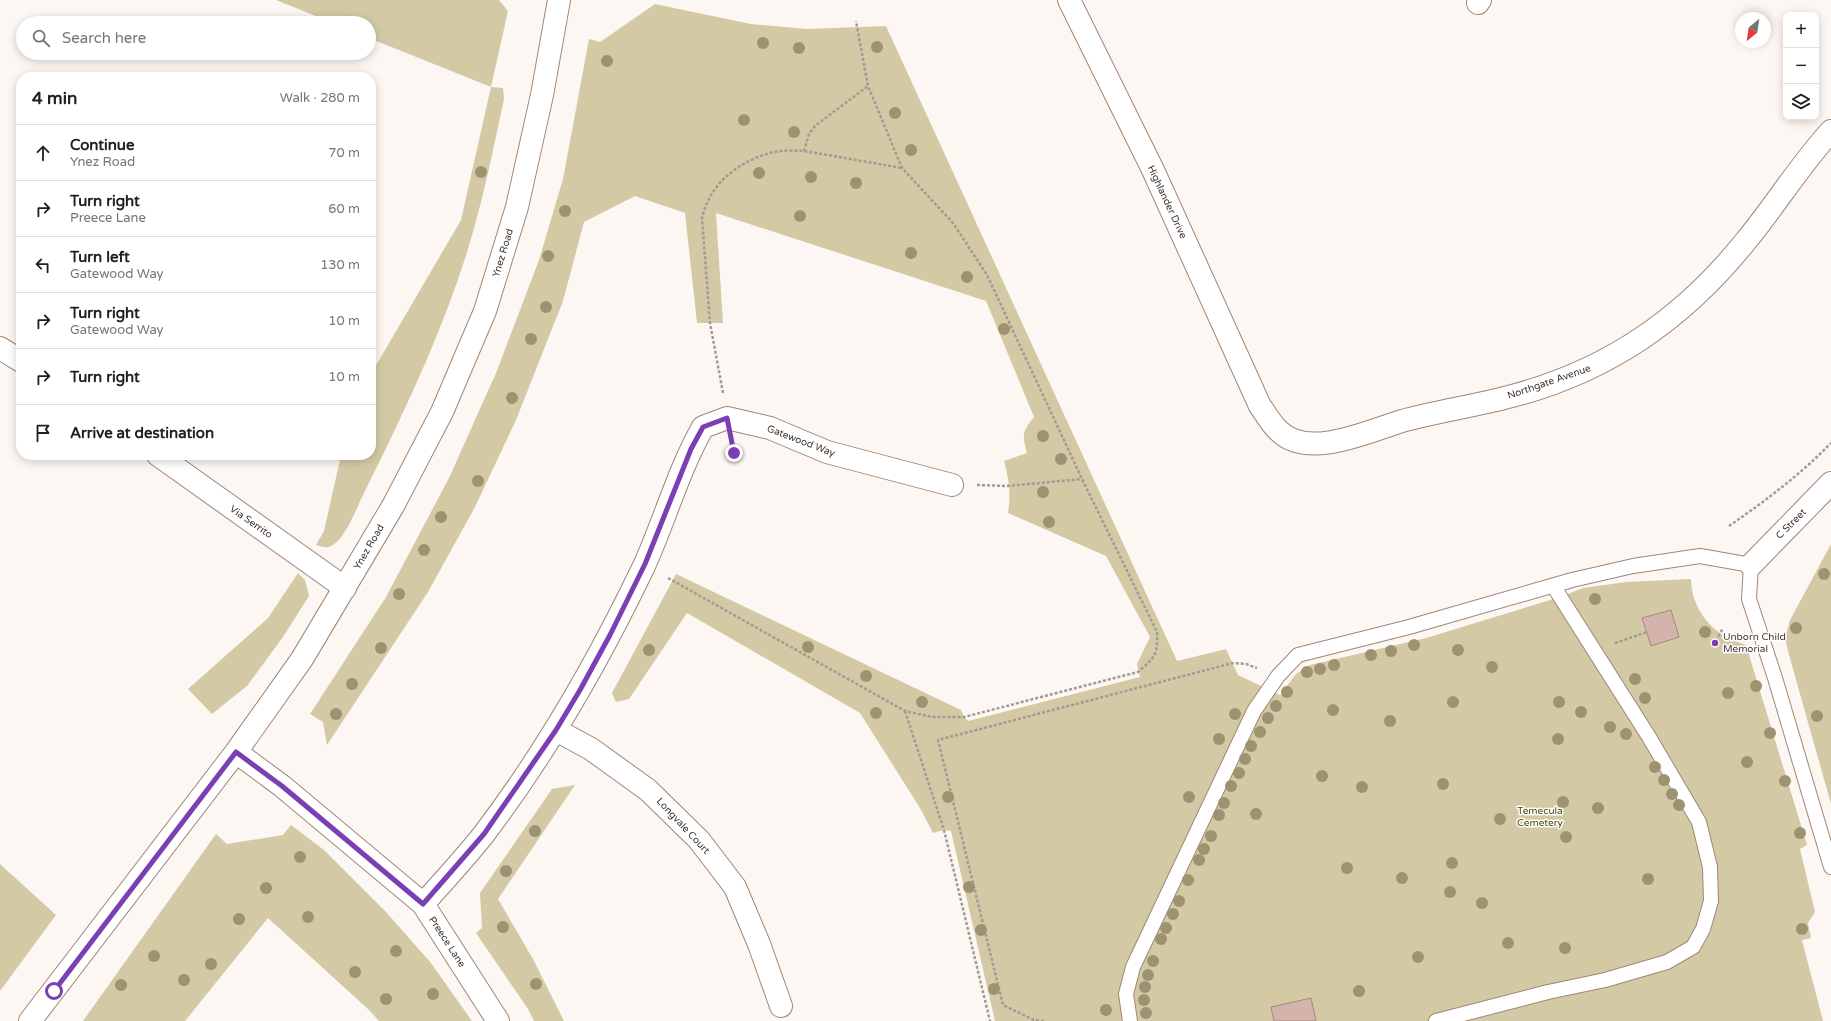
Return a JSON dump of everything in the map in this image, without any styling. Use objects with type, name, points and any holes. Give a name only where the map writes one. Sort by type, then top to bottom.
[{"type":"street","name":"Ynez Road","points":[[30,1021],[236,752],[302,659],[393,506],[442,412],[485,311],[517,207],[542,96],[559,0]]},
{"type":"street","name":"Highlander Drive","points":[[1069,0],[1153,170],[1260,406]]},
{"type":"street","name":"Northgate Avenue","points":[[1260,406],[1279,432],[1300,443],[1322,444],[1404,421],[1513,396],[1584,372],[1640,341],[1697,295],[1745,242],[1783,190],[1831,131]]},
{"type":"street","points":[[0,348],[16,358]]},
{"type":"street","name":"Gatewood Way","points":[[727,418],[770,428],[827,452],[952,485]]},
{"type":"street","points":[[423,904],[484,834],[556,730],[610,635],[641,571],[691,449],[703,427],[727,418]]},
{"type":"street","name":"Via Serrito","points":[[165,460],[345,588]]},
{"type":"street","name":"C Street","points":[[1751,564],[1831,483]]},
{"type":"street","name":"Longvale Court","points":[[556,730],[591,749],[648,790],[699,840],[735,887],[759,944],[781,1006]]},
{"type":"street","name":"Preece Lane","points":[[236,752],[282,786],[423,904],[498,1021]]},
{"type":"lane","points":[[1130,1021],[1126,994],[1133,967],[1254,711],[1278,676],[1298,655],[1409,627],[1596,574],[1670,559],[1700,556],[1751,564],[1749,599],[1775,678],[1831,867]]},
{"type":"lane","points":[[1436,1021],[1548,992],[1605,980],[1667,962],[1692,947],[1703,929],[1711,901],[1710,867],[1699,822],[1649,737],[1554,587]]},
{"type":"path","points":[[804,150],[809,134],[815,126],[868,86]]},
{"type":"path","points":[[734,453],[710,323],[702,218],[705,206],[710,196],[720,183],[738,167],[755,158],[779,151],[804,150],[902,168]]},
{"type":"path","points":[[1729,526],[1772,495],[1811,463],[1831,443]]},
{"type":"path","points":[[952,485],[1007,486],[1082,479]]},
{"type":"path","points":[[1716,642],[1723,628]]},
{"type":"path","points":[[1594,650],[1647,632]]},
{"type":"path","points":[[1044,1021],[1034,1020],[1003,1005],[938,740],[1233,663],[1246,664],[1278,676]]},
{"type":"path","points":[[905,710],[944,830],[990,1021]]},
{"type":"green space","points":[[276,0],[499,0],[508,11],[491,87],[376,41],[376,16],[316,16]]},
{"type":"green space","name":"Temecula Cemetery","points":[[655,4],[751,24],[807,29],[886,26],[1177,661],[1226,649],[1238,675],[1280,695],[1296,674],[1310,665],[1426,638],[1560,597],[1583,588],[1626,582],[1691,579],[1696,604],[1705,619],[1711,626],[1725,636],[1746,645],[1807,845],[1800,849],[1815,912],[1808,923],[1811,938],[1802,940],[1823,1021],[995,1021],[951,831],[944,830],[933,833],[920,808],[860,713],[687,613],[629,699],[616,702],[612,693],[676,574],[961,710],[964,717],[968,721],[1140,677],[1137,664],[1150,637],[1106,556],[1008,513],[1009,487],[1004,461],[1027,453],[1024,442],[1024,434],[1027,426],[1034,417],[986,301],[716,213],[723,323],[697,323],[685,213],[635,196],[584,222],[563,301],[516,420],[475,507],[428,592],[327,745],[323,722],[310,714],[386,597],[449,478],[496,373],[539,260],[563,179],[589,39],[600,42]]},
{"type":"green space","points":[[491,87],[503,88],[504,99],[478,214],[457,283],[433,344],[407,404],[347,529],[333,545],[324,547],[316,545],[324,531],[340,460],[376,460],[376,365],[461,220]]},
{"type":"green space","points":[[1831,544],[1831,804],[1785,638],[1790,620]]},
{"type":"green space","points":[[298,573],[305,580],[309,596],[283,637],[247,686],[212,714],[188,689],[268,618]]},
{"type":"green space","points":[[575,785],[498,899],[533,959],[564,1021],[534,1021],[528,1009],[476,933],[482,928],[480,893],[552,789]]},
{"type":"green space","points":[[291,825],[324,850],[387,913],[431,963],[472,1021],[379,1021],[369,1010],[268,918],[185,1021],[83,1021],[216,834],[227,844],[283,835]]},
{"type":"green space","points":[[0,864],[56,915],[0,991]]},
{"type":"building","points":[[1671,610],[1679,637],[1651,646],[1642,618]]},
{"type":"building","points":[[1311,998],[1316,1021],[1274,1021],[1271,1007]]},
{"type":"place","name":"Unborn Child Memorial","points":[[1715,643]]},
{"type":"route","points":[[54,991],[236,752],[282,786],[423,904],[484,834],[556,730],[580,690],[610,635],[645,564],[691,449],[703,427],[727,418],[734,453]]}]
